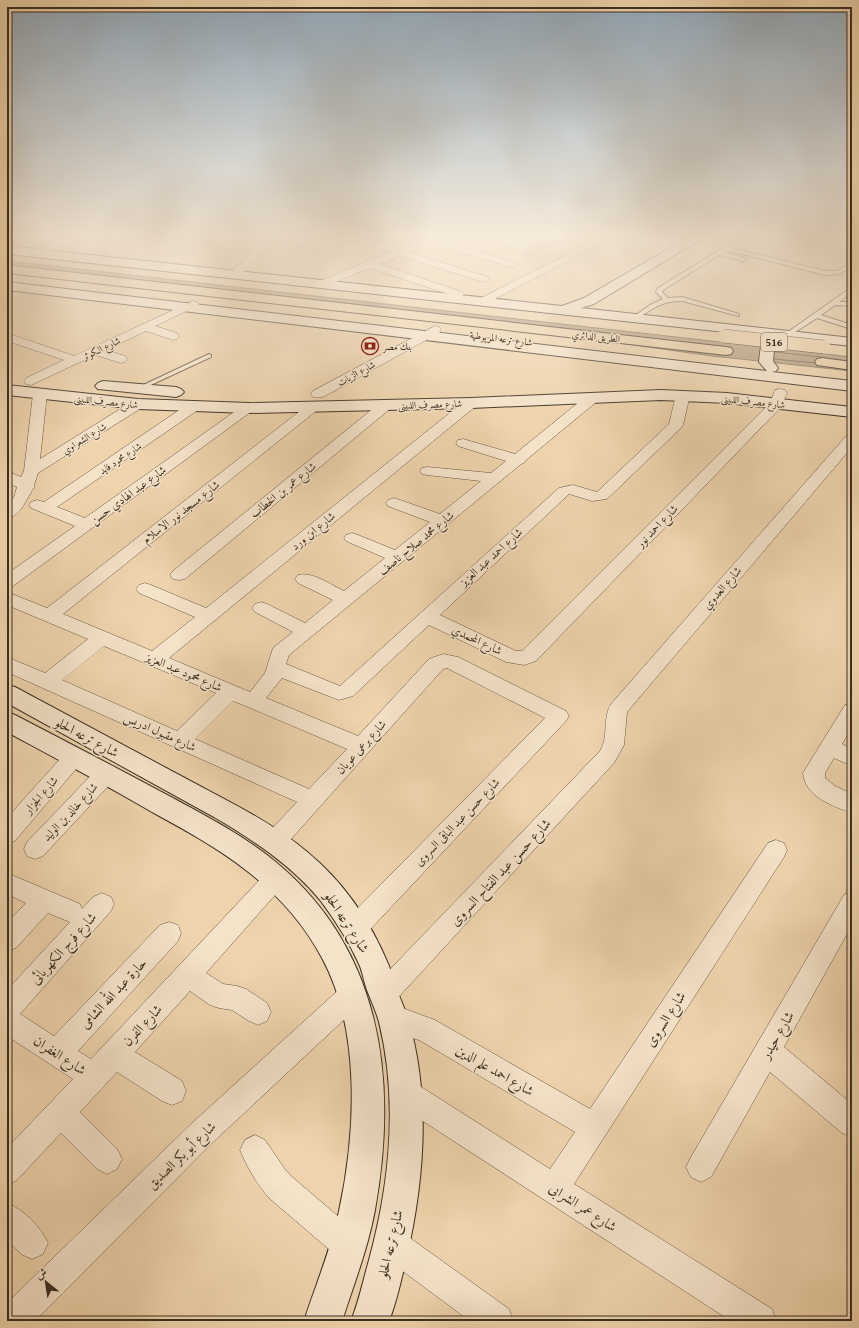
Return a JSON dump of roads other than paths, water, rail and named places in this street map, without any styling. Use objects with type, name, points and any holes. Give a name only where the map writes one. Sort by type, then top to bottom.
[{"type":"highway","name":"الطريق الدائري","points":[[228,296],[744,359]]},
{"type":"highway","name":"الطريق الدائري","points":[[366,296],[852,350]]},
{"type":"highway","name":"516","points":[[756,354],[775,363]]},
{"type":"highway","points":[[808,360],[852,366]]},
{"type":"main road","points":[[98,296],[430,333],[852,386]]},
{"type":"main road","points":[[116,296],[189,306]]},
{"type":"main road","points":[[439,296],[852,342]]},
{"type":"main road","points":[[562,310],[582,305],[597,296]]},
{"type":"main road","points":[[611,315],[604,308],[605,304],[617,296]]},
{"type":"main road","points":[[744,359],[754,359],[757,335],[753,331]]},
{"type":"main road","name":"شارع ترعه المريوطية","points":[[430,333],[744,359],[775,363],[852,378]]},
{"type":"main road","points":[[775,363],[766,362],[768,338],[780,334]]},
{"type":"main road","name":"شارع مصرف اللبينى","points":[[7,378],[36,387],[138,404],[193,407],[249,408],[316,400],[659,384],[706,386],[852,412]]},
{"type":"main road","name":"شارع مصرف اللبينى","points":[[7,390],[36,387],[140,388],[197,394],[386,405],[471,403],[595,396],[683,395],[852,401]]},
{"type":"main road","name":"شارع ترعه الحلو","points":[[7,693],[155,787],[197,824],[245,854],[275,879],[307,911],[334,950],[353,994],[365,1051],[369,1113],[362,1182],[348,1246],[322,1321]]},
{"type":"main road","name":"شارع ترعه الحلو","points":[[9,725],[106,774],[210,803],[275,841],[318,879],[338,902],[355,928],[372,959],[394,1021],[405,1093],[406,1140],[402,1183],[392,1244],[370,1321]]},
{"type":"street","points":[[483,301],[493,296]]},
{"type":"street","name":"شارع الكوثر","points":[[36,387],[75,360],[189,306]]},
{"type":"street","points":[[145,327],[173,336]]},
{"type":"street","name":"شارع الزيات","points":[[316,400],[430,333]]},
{"type":"street","points":[[7,337],[75,360]]},
{"type":"street","points":[[95,351],[120,359]]},
{"type":"street","points":[[26,485],[36,387]]},
{"type":"street","name":"شارع احمد عبد العزيز","points":[[277,668],[339,693],[344,692],[564,491],[571,490],[594,497],[602,496],[676,425],[676,416],[683,395]]},
{"type":"street","name":"شارع محمد صلاح ناصف","points":[[254,701],[274,676],[279,658],[284,649],[519,460],[595,396]]},
{"type":"street","name":"شارع احمد نور","points":[[529,656],[778,398]]},
{"type":"street","name":"شارع مسجد نور الاسلام","points":[[49,616],[316,400]]},
{"type":"street","name":"شارع ابن ورد","points":[[154,660],[471,403]]},
{"type":"street","name":"شارع الشعراوي","points":[[7,514],[26,485],[138,404]]},
{"type":"street","name":"شارع عمر بن الخطاب","points":[[179,575],[386,405]]},
{"type":"street","name":"شارع محمود فايد","points":[[46,508],[193,407]]},
{"type":"street","name":"شارع عبد الهادي حسن","points":[[7,582],[249,408]]},
{"type":"street","name":"شارع العدوي","points":[[614,747],[614,724],[618,709],[852,438]]},
{"type":"street","points":[[462,443],[519,460]]},
{"type":"street","points":[[427,471],[496,478]]},
{"type":"street","points":[[7,476],[26,485],[46,508],[87,525]]},
{"type":"street","points":[[394,503],[443,521]]},
{"type":"street","points":[[352,538],[398,557]]},
{"type":"street","points":[[304,579],[346,599]]},
{"type":"street","points":[[145,589],[208,616]]},
{"type":"street","name":"شارع محمود عبد العزيز","points":[[7,598],[361,746]]},
{"type":"street","points":[[261,608],[306,631]]},
{"type":"street","name":"شارع المحمدي","points":[[426,616],[513,657],[518,658],[529,656]]},
{"type":"street","points":[[47,682],[100,638]]},
{"type":"street","name":"شارع برعى عويان","points":[[275,841],[436,664],[443,661],[451,662],[559,716]]},
{"type":"street","name":"شارع مقبول ادريس","points":[[7,664],[312,800]]},
{"type":"street","points":[[180,741],[230,692]]},
{"type":"street","points":[[852,710],[814,773],[816,784],[822,789],[852,804]]},
{"type":"street","name":"شارع حسن عبد الباقى السروى","points":[[355,928],[559,716]]},
{"type":"street","name":"شارع حسن عبد الفتاح السروى","points":[[384,994],[604,762],[614,747]]},
{"type":"street","points":[[829,748],[852,758]]},
{"type":"street","name":"شارع الجزار","points":[[7,834],[74,757]]},
{"type":"street","name":"شارع خالد بن الوليد","points":[[35,849],[106,774]]},
{"type":"street","name":"شارع السروى","points":[[554,1189],[776,850]]},
{"type":"street","name":"شارع الفرن","points":[[7,1170],[275,879]]},
{"type":"street","points":[[7,883],[71,912]]},
{"type":"street","points":[[7,940],[45,900]]},
{"type":"street","name":"شارع حيدر","points":[[701,1167],[767,1051],[845,931],[852,902]]},
{"type":"street","name":"شارع فرج الكهربائى","points":[[9,1022],[102,904]]},
{"type":"street","name":"حارة عبد الله الشامى","points":[[57,1053],[168,933]]},
{"type":"street","points":[[188,975],[218,996],[237,998],[258,1012]]},
{"type":"street","name":"شارع أبو بكر الصديق","points":[[12,1321],[201,1134],[353,994]]},
{"type":"street","name":"شارع احمد علم الدين","points":[[394,1021],[405,1022],[426,1029],[594,1127]]},
{"type":"street","name":"شارع الغفران","points":[[9,1022],[94,1077]]},
{"type":"street","points":[[767,1051],[852,1123]]},
{"type":"street","points":[[114,1054],[172,1091]]},
{"type":"street","name":"شارع عمر الشرابى","points":[[405,1093],[760,1321]]},
{"type":"street","points":[[60,1112],[107,1159]]},
{"type":"street","points":[[255,1150],[280,1188],[348,1246]]},
{"type":"street","points":[[7,1218],[32,1243]]},
{"type":"street","points":[[392,1244],[497,1321]]},
{"type":"lane","points":[[661,296],[666,300]]},
{"type":"lane","points":[[780,334],[816,316],[843,296]]},
{"type":"lane","points":[[636,318],[666,300],[682,299],[738,315]]},
{"type":"lane","points":[[833,303],[852,304]]},
{"type":"lane","points":[[816,316],[852,327]]},
{"type":"lane","points":[[140,388],[209,356]]},
{"type":"water","points":[[221,296],[315,296],[852,357],[852,371],[712,356],[597,340]]},
{"type":"place","name":"بنك مصر","points":[[370,346]]}]
